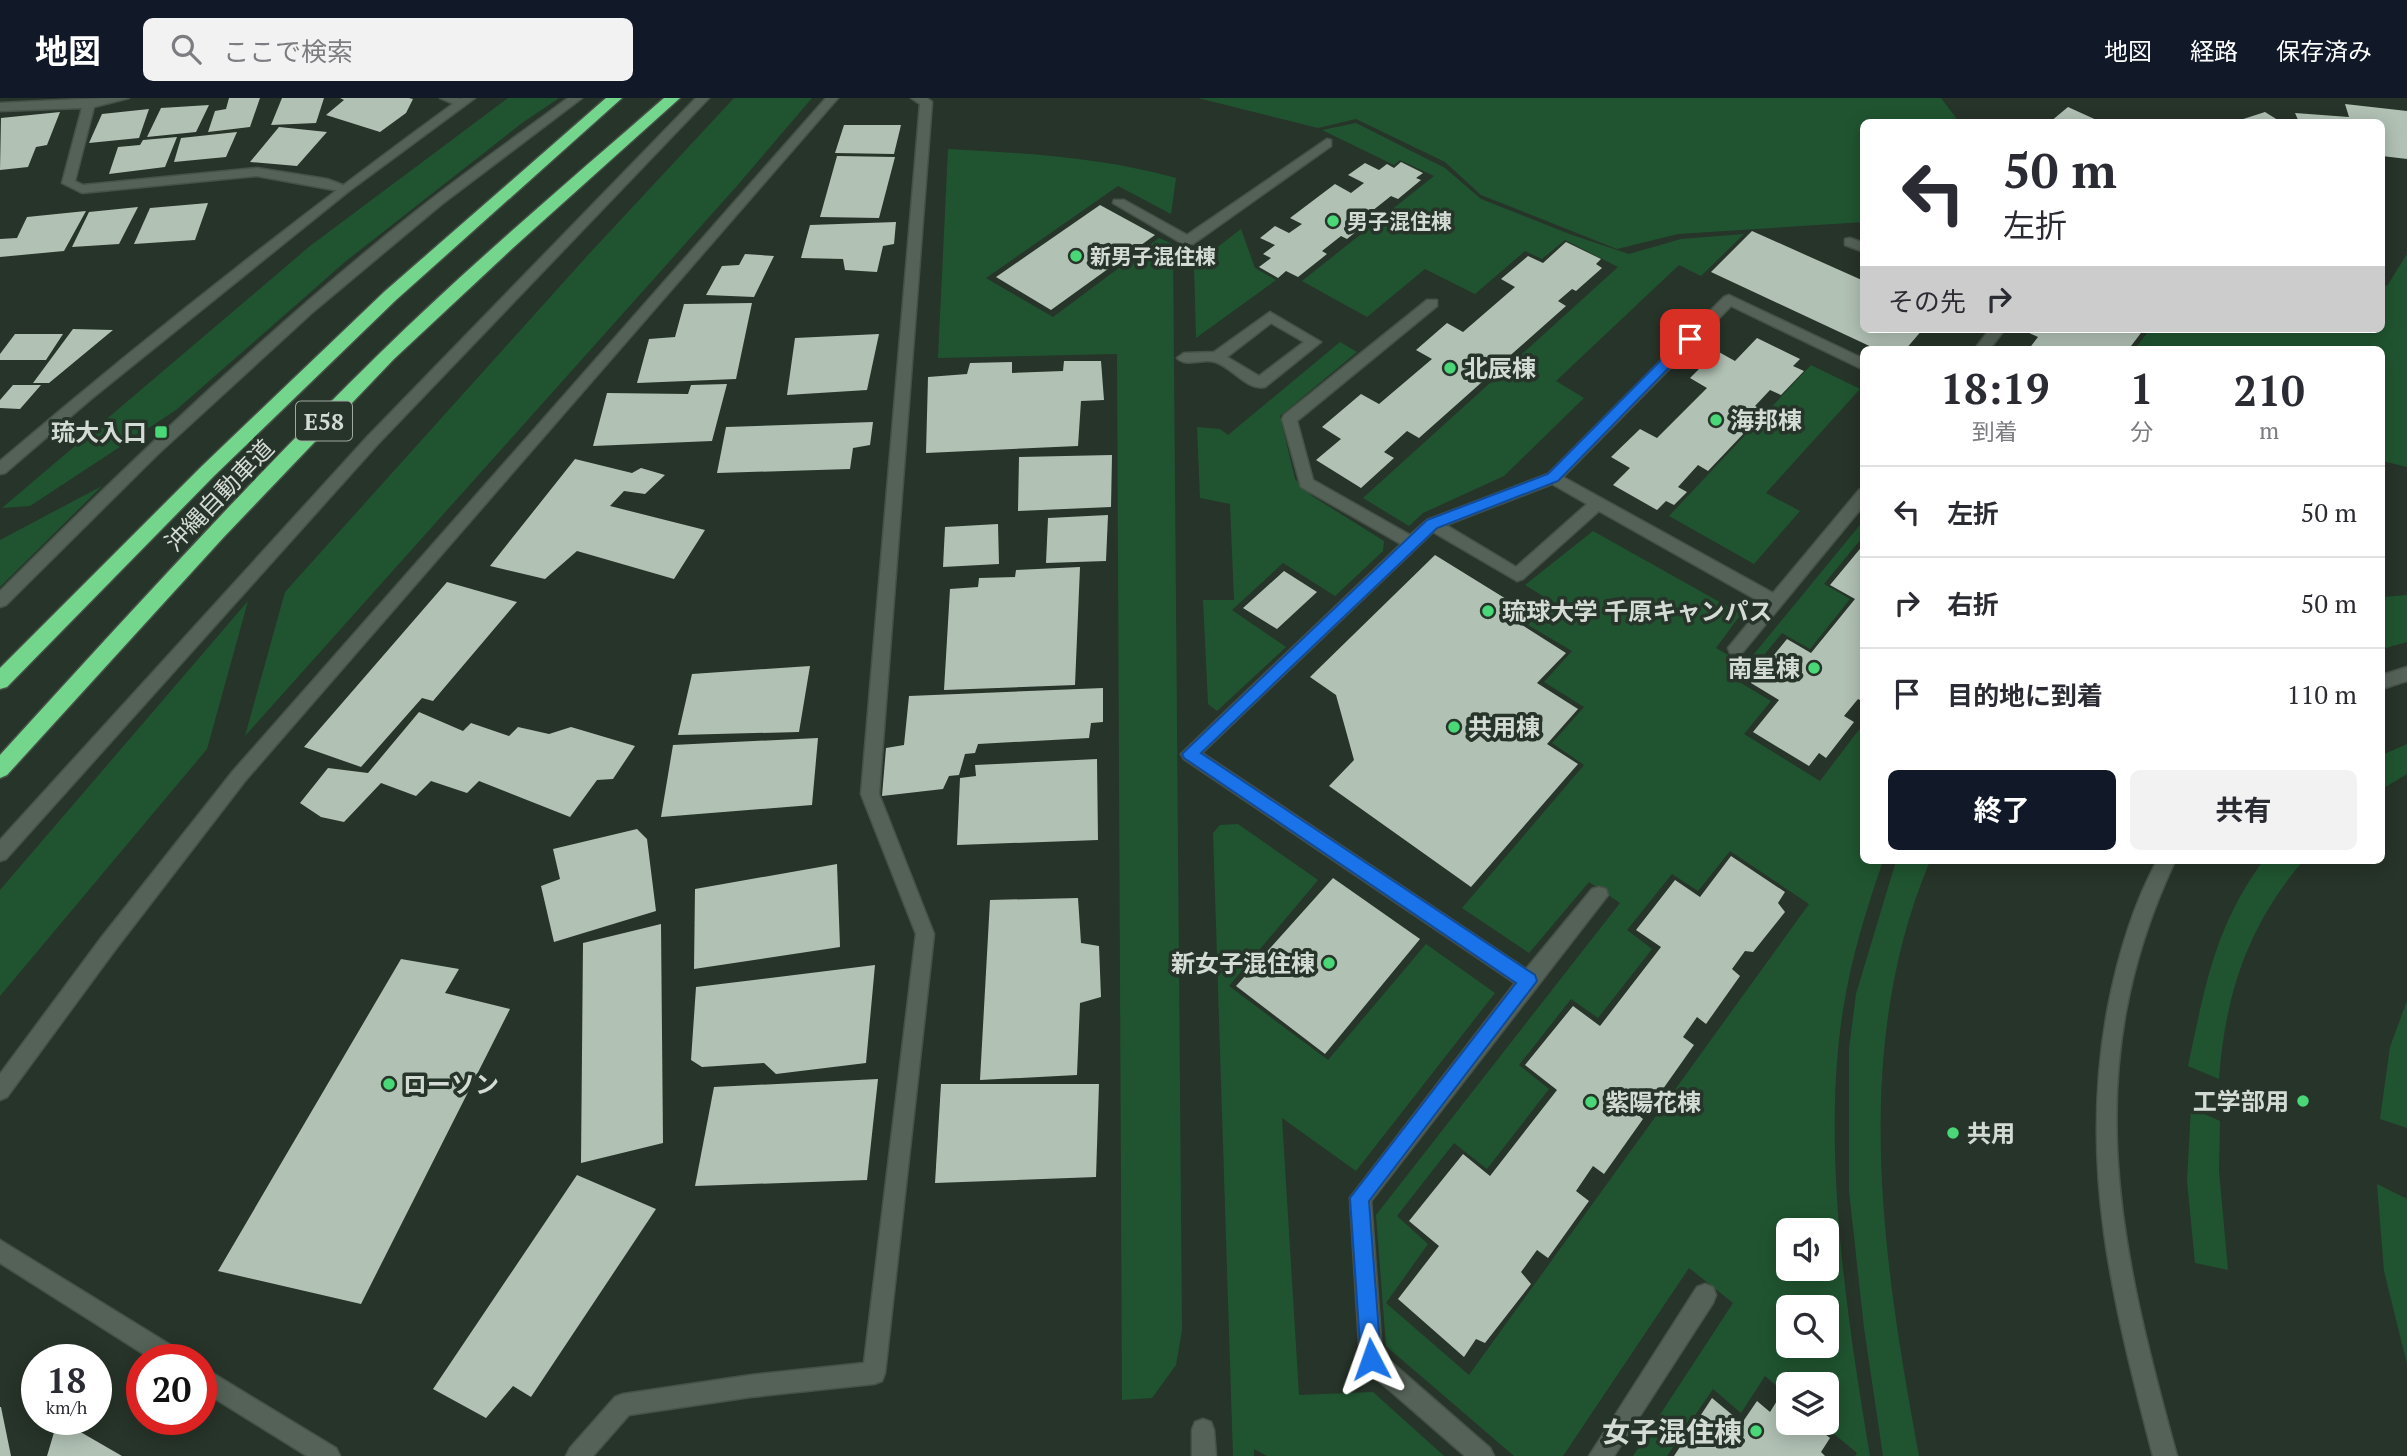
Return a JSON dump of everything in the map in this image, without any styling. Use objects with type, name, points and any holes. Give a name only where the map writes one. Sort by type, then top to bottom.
[{"type":"highway","name":"沖縄自動車道","points":[[0,681],[208,471],[390,296],[615,98]]},
{"type":"highway","name":"沖縄自動車道","points":[[0,769],[142,612],[351,392],[536,217],[673,98]]},
{"type":"street","points":[[0,107],[89,104],[123,98]]},
{"type":"street","points":[[446,98],[465,101]]},
{"type":"street","points":[[0,601],[107,492],[289,326],[419,215],[576,98]]},
{"type":"street","points":[[0,853],[372,440],[703,98]]},
{"type":"street","points":[[0,1090],[108,944],[239,776],[832,98]]},
{"type":"street","points":[[578,1456],[623,1405],[751,1385],[874,1373],[925,934],[870,794],[926,102],[917,98]]},
{"type":"street","points":[[0,469],[86,396],[345,188],[465,101]]},
{"type":"street","points":[[89,104],[68,183],[82,189],[257,172],[345,188]]},
{"type":"street","points":[[1119,203],[1188,241],[1326,143]]},
{"type":"street","points":[[1850,242],[1860,246]]},
{"type":"street","points":[[1528,981],[1190,754],[1432,524],[1553,478],[1729,300],[1860,363]]},
{"type":"street","points":[[1411,543],[1306,483],[1289,419],[1432,303]]},
{"type":"street","points":[[1184,358],[1217,357],[1260,383],[1314,342],[1270,317],[1217,357]]},
{"type":"street","points":[[1553,478],[1775,602]]},
{"type":"street","points":[[1736,648],[1860,499]]},
{"type":"street","points":[[1432,524],[1517,575],[1598,503]]},
{"type":"street","points":[[2385,681],[2407,674]]},
{"type":"street","points":[[2165,864],[2141,916],[2118,1000],[2109,1051],[2104,1156],[2113,1249],[2126,1310],[2165,1456]]},
{"type":"street","points":[[1482,1456],[1371,1359],[1360,1198],[1528,981],[1599,895]]},
{"type":"street","points":[[0,1251],[148,1344]]},
{"type":"street","points":[[1601,1456],[1705,1296]]},
{"type":"street","points":[[217,1387],[328,1456]]},
{"type":"street","points":[[1203,1430],[1205,1456]]},
{"type":"green space","points":[[508,98],[559,98],[522,123],[346,261],[176,410],[30,506],[2,508],[310,246]]},
{"type":"green space","points":[[734,98],[812,98],[736,187],[245,736],[285,592],[588,255]]},
{"type":"green space","points":[[1198,98],[1941,98],[1957,119],[1860,119],[1860,222],[1678,234],[1617,249],[1481,195],[1445,162],[1356,119],[1318,128]]},
{"type":"green space","points":[[1356,123],[1445,168],[1481,199],[1629,254],[1681,239],[1744,234],[1701,276],[1679,265],[1556,381],[1584,398],[1504,476],[1423,513],[1409,526],[1363,498],[1618,267],[1565,240],[1542,259],[1525,251],[1475,294],[1425,269],[1367,317],[1302,281],[1434,176],[1400,160],[1394,165],[1322,130]]},
{"type":"green space","points":[[948,149],[1034,154],[1091,161],[1176,178],[1171,214],[1118,186],[986,278],[1053,317],[1159,238],[1173,244],[1182,1330],[1176,1365],[1152,1398],[1122,1400],[1117,354],[938,358]]},
{"type":"green space","points":[[1241,229],[1255,268],[1276,280],[1196,338],[1194,265]]},
{"type":"green space","points":[[2407,254],[2407,467],[2385,462],[2385,346],[2137,346],[2147,333],[2385,333],[2385,285]]},
{"type":"green space","points":[[1340,342],[1357,352],[1280,416],[1295,479],[1312,496],[1384,541],[1383,551],[1335,596],[1283,563],[1232,610],[1286,647],[1217,711],[1208,704],[1203,600],[1234,600],[1230,504],[1200,498],[1197,427],[1220,429],[1228,435]]},
{"type":"green space","points":[[1811,365],[1860,389],[1766,493],[1800,511],[1754,564],[1669,516]]},
{"type":"green space","points":[[102,486],[0,587],[0,540]]},
{"type":"green space","points":[[1860,525],[1860,540],[1824,584],[1850,599],[1810,649],[1782,633],[1741,683],[1771,701],[1744,734],[1820,781],[1860,728],[1860,864],[1882,864],[1850,972],[1843,1010],[1837,1063],[1835,1119],[1839,1218],[1776,1218],[1776,1281],[1839,1281],[1839,1219],[1853,1348],[1870,1456],[1855,1456],[1857,1453],[1835,1435],[1839,1435],[1839,1372],[1776,1372],[1776,1386],[1765,1376],[1741,1413],[1713,1389],[1667,1456],[1633,1456],[1733,1303],[1689,1268],[1563,1456],[1514,1456],[1386,1346],[1376,1215],[1620,903],[1589,882],[1529,953],[1462,908],[1584,765],[1552,743],[1584,707],[1544,682],[1572,651],[1528,625],[1551,601],[1525,585],[1593,531],[1741,614],[1716,648],[1745,665]],"holes":[[[1730,851],[1809,904],[1469,1375],[1386,1303],[1428,1244],[1397,1216],[1454,1143],[1487,1169],[1549,1089],[1519,1065],[1571,999],[1598,1018],[1652,949],[1627,930],[1672,874],[1698,891]]]},
{"type":"green space","points":[[2407,595],[2407,642],[2385,648],[2385,597]]},
{"type":"green space","points":[[248,601],[207,749],[0,996],[0,890]]},
{"type":"green space","points":[[2407,744],[2407,774],[2385,787],[2385,754]]},
{"type":"green space","points":[[1238,824],[1318,880],[1229,986],[1328,1060],[1426,944],[1495,993],[1356,1171],[1282,1118],[1299,1395],[1373,1392],[1444,1456],[1267,1456],[1254,1449],[1254,1456],[1233,1456],[1213,833],[1220,825]]},
{"type":"green space","points":[[1895,864],[1929,864],[1905,933],[1889,1006],[1882,1081],[1881,1156],[1886,1232],[1894,1307],[1919,1456],[1883,1456],[1864,1328],[1849,1191],[1849,1049],[1856,994]]},
{"type":"green space","points":[[2261,864],[2301,864],[2268,910],[2243,962],[2227,1018],[2219,1079],[2188,1066],[2206,984],[2222,934],[2246,886]]},
{"type":"green space","points":[[2407,1001],[2407,1128],[2380,1119],[2390,1047]]},
{"type":"green space","points":[[2191,1108],[2220,1121],[2219,1171],[2228,1270],[2195,1263],[2187,1181]]},
{"type":"green space","points":[[2377,1184],[2407,1199],[2407,1364],[2384,1271]]},
{"type":"building","points":[[229,98],[260,98],[250,127],[208,132],[215,111],[226,109]]},
{"type":"building","points":[[282,98],[324,98],[316,123],[271,125]]},
{"type":"building","points":[[340,98],[413,99],[406,113],[380,132],[326,115],[344,100]]},
{"type":"building","points":[[2345,104],[2407,111],[2407,159],[2385,156],[2385,119],[2298,119],[2295,113],[2349,117]]},
{"type":"building","points":[[209,105],[196,132],[147,137],[161,108]]},
{"type":"building","points":[[2068,107],[2094,119],[2054,119]]},
{"type":"building","points":[[149,109],[139,138],[89,143],[102,114]]},
{"type":"building","points":[[60,112],[47,145],[36,147],[28,167],[0,170],[1,118]]},
{"type":"building","points":[[2265,112],[2276,119],[2243,119]]},
{"type":"building","points":[[844,125],[901,125],[894,154],[835,153]]},
{"type":"building","points":[[279,127],[327,132],[297,166],[250,162]]},
{"type":"building","points":[[237,132],[226,157],[174,162],[181,138]]},
{"type":"building","points":[[177,137],[165,167],[109,174],[118,147],[140,145],[143,140]]},
{"type":"building","points":[[837,156],[895,157],[879,218],[820,217]]},
{"type":"building","name":"男子混住棟","points":[[1401,162],[1423,173],[1416,178],[1421,180],[1398,199],[1391,196],[1372,211],[1378,214],[1347,239],[1341,236],[1322,251],[1327,254],[1298,277],[1286,271],[1278,278],[1259,267],[1271,258],[1263,254],[1275,245],[1260,238],[1275,226],[1289,233],[1302,224],[1290,218],[1335,184],[1351,193],[1364,183],[1348,175],[1365,163],[1379,170],[1387,164],[1394,168]]},
{"type":"building","points":[[208,203],[195,240],[134,244],[150,208]]},
{"type":"building","name":"新男子混住棟","points":[[1100,205],[1155,235],[1051,310],[996,277]]},
{"type":"building","points":[[138,207],[119,244],[72,247],[89,212]]},
{"type":"building","points":[[86,211],[64,251],[0,257],[0,239],[17,238],[27,217]]},
{"type":"building","points":[[896,222],[894,244],[883,246],[877,272],[845,270],[843,259],[801,258],[810,225]]},
{"type":"building","points":[[1752,231],[1860,279],[1860,333],[1920,333],[1908,346],[1869,346],[1711,272]]},
{"type":"building","name":"北辰棟","points":[[1566,242],[1601,259],[1596,264],[1602,268],[1576,291],[1572,289],[1558,301],[1566,306],[1505,360],[1495,355],[1471,375],[1482,382],[1419,438],[1407,431],[1384,452],[1394,458],[1361,488],[1316,460],[1341,439],[1322,427],[1361,394],[1379,404],[1432,359],[1416,350],[1447,323],[1463,332],[1515,287],[1501,279],[1528,256],[1543,263]]},
{"type":"building","points":[[745,254],[774,256],[754,297],[706,295],[722,266],[739,265]]},
{"type":"building","points":[[752,303],[736,379],[637,383],[649,339],[675,337],[684,304]]},
{"type":"building","points":[[73,329],[113,330],[49,383],[33,383]]},
{"type":"building","points":[[2029,333],[2141,333],[2131,346],[2031,346],[2038,337]]},
{"type":"building","points":[[15,334],[63,334],[46,360],[0,360],[0,354]]},
{"type":"building","points":[[879,334],[867,390],[787,395],[795,338]]},
{"type":"building","name":"海邦棟","points":[[1757,338],[1800,359],[1793,366],[1804,371],[1781,395],[1770,390],[1755,406],[1765,411],[1708,471],[1698,465],[1678,487],[1687,492],[1674,505],[1666,501],[1657,510],[1613,485],[1630,468],[1611,457],[1640,429],[1657,438],[1707,388],[1690,378],[1717,351],[1735,361]]},
{"type":"building","points":[[1064,361],[1101,361],[1104,400],[1081,401],[1078,446],[926,453],[928,377],[967,374],[970,363],[1012,362],[1012,373],[1063,371]]},
{"type":"building","points":[[727,384],[712,441],[593,446],[607,393],[688,394],[691,385]]},
{"type":"building","points":[[13,385],[41,385],[20,409],[0,408],[0,400]]},
{"type":"building","points":[[873,422],[870,445],[853,448],[850,469],[717,473],[726,427]]},
{"type":"building","points":[[1112,455],[1111,507],[1018,511],[1019,457]]},
{"type":"building","points":[[575,459],[632,473],[641,468],[665,475],[645,494],[624,491],[610,506],[705,530],[674,579],[577,551],[545,579],[490,566]]},
{"type":"building","points":[[1108,515],[1106,561],[1046,563],[1048,518]]},
{"type":"building","points":[[998,524],[999,564],[943,567],[945,527]]},
{"type":"building","name":"南星棟","points":[[1860,549],[1860,700],[1858,699],[1844,716],[1854,722],[1826,758],[1819,753],[1809,766],[1753,732],[1779,700],[1751,683],[1787,639],[1811,653],[1855,599],[1830,585]]},
{"type":"building","name":"共用棟","points":[[1435,555],[1532,615],[1522,625],[1566,653],[1537,683],[1578,709],[1547,744],[1578,764],[1471,887],[1329,786],[1354,760],[1336,695],[1310,677]]},
{"type":"building","points":[[1080,567],[1075,685],[944,690],[950,589],[978,587],[979,578],[1015,577],[1016,570]]},
{"type":"building","points":[[1284,571],[1317,592],[1277,629],[1243,608]]},
{"type":"building","points":[[447,582],[517,602],[433,701],[422,698],[361,767],[304,747]]},
{"type":"building","points":[[810,666],[799,732],[678,735],[692,674]]},
{"type":"building","points":[[1103,688],[1103,722],[1091,723],[1089,738],[978,744],[975,753],[965,754],[959,775],[949,776],[943,789],[882,796],[886,748],[904,745],[909,696]]},
{"type":"building","points":[[419,712],[463,731],[471,723],[509,736],[518,727],[549,734],[571,727],[635,746],[613,779],[597,780],[570,817],[479,781],[467,793],[431,781],[416,796],[381,783],[344,822],[321,817],[300,803],[328,768],[368,773]]},
{"type":"building","points":[[818,738],[812,805],[661,817],[673,745]]},
{"type":"building","points":[[1097,759],[1098,840],[957,845],[960,778],[976,776],[975,765]]},
{"type":"building","points":[[637,829],[647,839],[656,911],[554,942],[541,886],[560,879],[553,849]]},
{"type":"building","name":"紫陽花棟","points":[[1731,856],[1785,892],[1778,903],[1785,912],[1753,952],[1745,951],[1732,969],[1740,976],[1706,1024],[1697,1017],[1683,1037],[1694,1045],[1658,1096],[1646,1088],[1630,1108],[1643,1119],[1604,1174],[1593,1166],[1576,1191],[1589,1201],[1548,1258],[1537,1250],[1521,1272],[1531,1284],[1485,1343],[1476,1339],[1464,1357],[1398,1299],[1439,1246],[1409,1221],[1463,1154],[1490,1176],[1557,1090],[1525,1065],[1573,1006],[1600,1026],[1661,947],[1636,930],[1675,880],[1700,897]]},
{"type":"building","points":[[837,864],[840,947],[694,969],[695,889]]},
{"type":"building","name":"新女子混住棟","points":[[1333,878],[1420,939],[1325,1054],[1236,986]]},
{"type":"building","points":[[1078,898],[1081,943],[1099,946],[1101,997],[1080,1003],[1077,1075],[980,1080],[990,900]]},
{"type":"building","points":[[661,924],[663,1143],[581,1163],[583,943]]},
{"type":"building","points":[[401,959],[459,969],[445,993],[510,1009],[361,1304],[218,1271]]},
{"type":"building","points":[[875,965],[866,1063],[776,1074],[764,1063],[702,1067],[691,1060],[696,987]]},
{"type":"building","points":[[878,1079],[867,1180],[695,1186],[714,1087]]},
{"type":"building","points":[[941,1084],[1099,1084],[1096,1177],[935,1183]]},
{"type":"building","points":[[577,1175],[656,1209],[531,1397],[513,1386],[486,1418],[433,1389]]},
{"type":"building","name":"女子混住棟","points":[[1712,1398],[1742,1423],[1757,1401],[1770,1412],[1776,1402],[1776,1435],[1826,1435],[1830,1438],[1821,1452],[1825,1456],[1674,1456]]},
{"type":"building","points":[[1,1407],[11,1456],[0,1456]]},
{"type":"building","points":[[53,1435],[86,1435],[122,1456],[47,1456]]},
{"type":"place","name":"男子混住棟","points":[[1333,221]]},
{"type":"place","name":"新男子混住棟","points":[[1076,256]]},
{"type":"place","name":"北辰棟","points":[[1450,368]]},
{"type":"place","name":"海邦棟","points":[[1716,420]]},
{"type":"place","name":"琉大入口","points":[[161,432]]},
{"type":"place","name":"琉球大学 千原キャンパス","points":[[1488,611]]},
{"type":"place","name":"南星棟","points":[[1814,668]]},
{"type":"place","name":"共用棟","points":[[1454,727]]},
{"type":"place","name":"新女子混住棟","points":[[1329,963]]},
{"type":"place","name":"ローソン","points":[[389,1084]]},
{"type":"place","name":"工学部用","points":[[2303,1101]]},
{"type":"place","name":"紫陽花棟","points":[[1591,1102]]},
{"type":"place","name":"共用","points":[[1953,1133]]},
{"type":"place","name":"女子混住棟","points":[[1756,1431]]},
{"type":"route","points":[[1371,1359],[1360,1198],[1528,981],[1190,754],[1432,524],[1553,478],[1690,339]]}]
